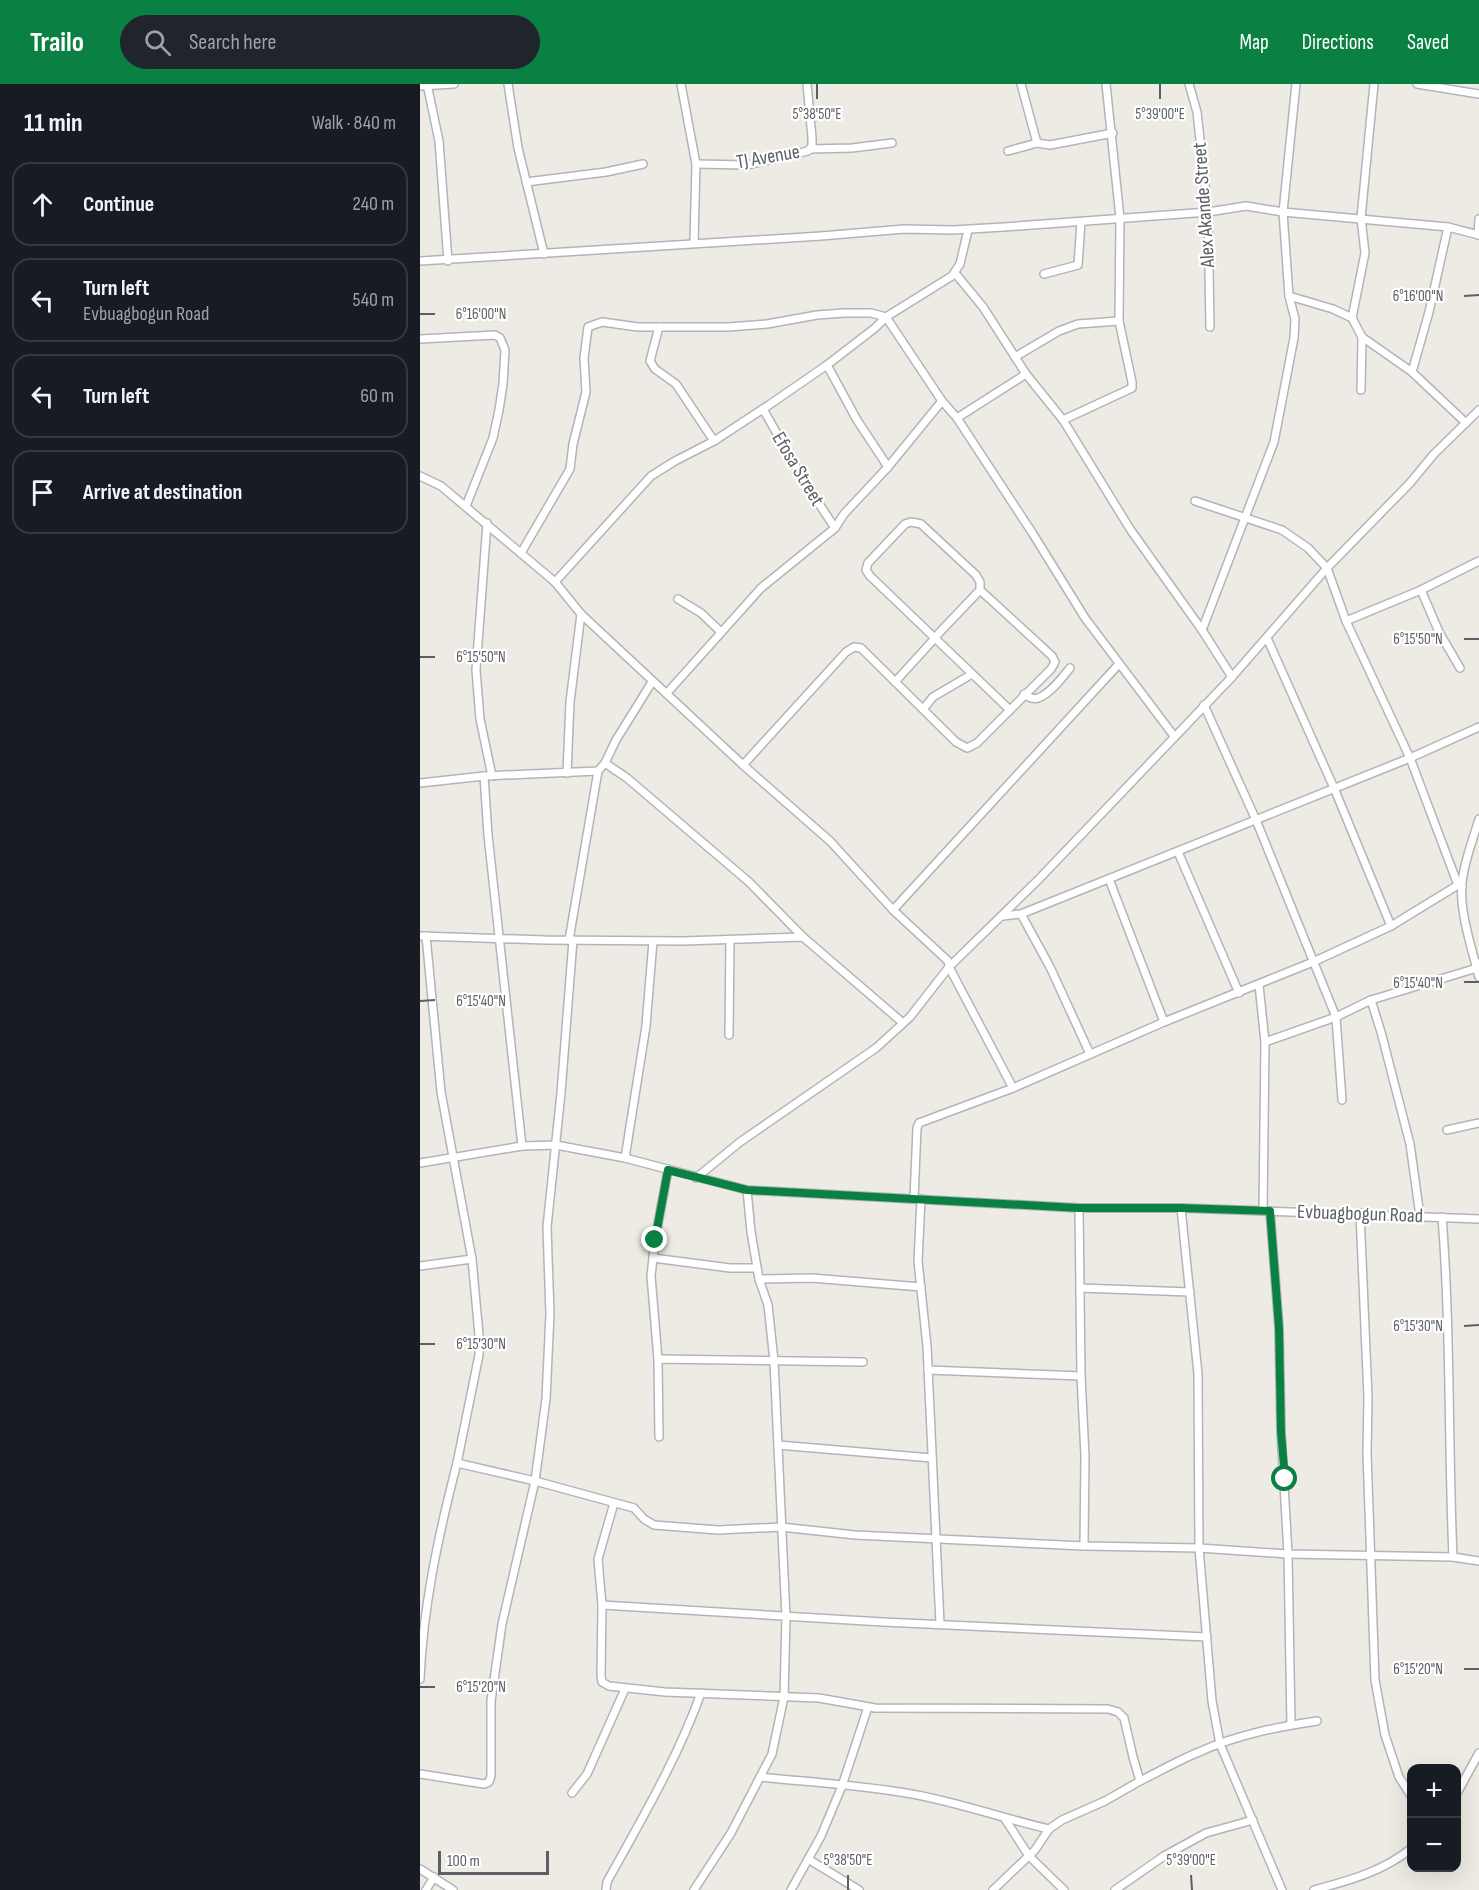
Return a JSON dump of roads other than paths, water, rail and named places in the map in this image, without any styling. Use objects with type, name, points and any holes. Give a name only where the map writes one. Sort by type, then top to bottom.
[{"type":"street","points":[[420,87],[454,84]]},
{"type":"street","points":[[508,84],[518,148],[544,254]]},
{"type":"street","points":[[681,84],[696,164],[694,243]]},
{"type":"street","name":"TJ Avenue","points":[[696,164],[747,165],[805,153],[810,149],[812,138],[807,84]]},
{"type":"street","points":[[1021,84],[1036,143]]},
{"type":"street","points":[[1063,420],[1132,388],[1119,321],[1120,218],[1113,133],[1106,84]]},
{"type":"street","name":"Alex Akande Street","points":[[1189,84],[1197,112],[1208,212],[1210,327]]},
{"type":"street","points":[[1202,630],[1274,442],[1294,338],[1295,319],[1288,296],[1283,212],[1296,84]]},
{"type":"street","points":[[1352,318],[1365,254],[1361,218],[1374,84]]},
{"type":"street","points":[[1417,84],[1479,94]]},
{"type":"street","points":[[428,85],[439,141],[448,261]]},
{"type":"street","points":[[1008,151],[1036,143],[1050,145],[1113,133]]},
{"type":"street","points":[[810,149],[852,148],[892,143]]},
{"type":"street","points":[[526,182],[606,172],[643,164]]},
{"type":"street","points":[[420,261],[448,261],[904,229],[968,230],[1208,212],[1246,206],[1283,212],[1448,227],[1478,235],[1479,219]]},
{"type":"street","points":[[1044,274],[1078,266],[1081,222]]},
{"type":"street","points":[[1412,372],[1429,312],[1448,227]]},
{"type":"street","points":[[555,582],[651,476],[714,441],[763,409],[827,365],[875,328],[885,317],[955,273],[960,264],[968,230]]},
{"type":"street","points":[[955,273],[983,308],[1026,374],[1063,420],[1130,529],[1202,630],[1232,677]]},
{"type":"street","points":[[1288,296],[1333,309],[1352,318],[1362,337],[1412,372],[1466,423]]},
{"type":"street","points":[[521,553],[570,469],[573,444],[586,392],[584,358],[588,327],[602,322],[638,327],[728,327],[766,324],[817,315],[871,313],[885,317],[942,401],[957,418],[1085,618],[1174,736]]},
{"type":"street","points":[[1015,357],[1059,331],[1078,324],[1119,321]]},
{"type":"street","points":[[659,327],[650,361],[655,369],[676,384],[714,441]]},
{"type":"street","points":[[420,339],[495,335],[500,338],[505,350],[503,384],[493,438],[466,506]]},
{"type":"street","points":[[1361,390],[1362,337]]},
{"type":"street","points":[[827,365],[857,420],[888,467]]},
{"type":"street","points":[[957,418],[1026,374]]},
{"type":"street","points":[[667,693],[761,588],[835,528],[844,514],[888,467],[942,401]]},
{"type":"street","name":"Efosa Street","points":[[763,409],[807,486],[835,528]]},
{"type":"street","points":[[696,1178],[740,1142],[876,1048],[910,1017],[949,967],[1003,916],[1232,677],[1327,568],[1479,410]]},
{"type":"street","points":[[420,476],[441,486],[555,582],[581,614],[652,682],[830,841],[893,910],[948,962],[1013,1088]]},
{"type":"street","points":[[1195,501],[1282,530],[1308,548],[1327,568],[1346,621],[1410,758],[1460,886],[1479,977]]},
{"type":"street","points":[[895,682],[935,638],[980,590],[980,582],[976,575],[921,524],[911,522],[905,524],[868,563],[866,570],[870,576],[935,638],[972,674],[1010,710]]},
{"type":"street","points":[[487,523],[476,670],[488,776],[488,835],[522,1146]]},
{"type":"street","points":[[1346,621],[1421,590],[1479,561]]},
{"type":"street","points":[[743,765],[846,652],[854,647],[861,648],[956,742],[967,748],[977,743],[1051,669],[1055,662],[1052,656],[980,590]]},
{"type":"street","points":[[1421,590],[1439,632],[1460,668]]},
{"type":"street","points":[[678,599],[701,613],[722,632]]},
{"type":"street","points":[[567,773],[570,702],[581,614]]},
{"type":"street","points":[[1267,638],[1334,788],[1391,926]]},
{"type":"street","points":[[893,910],[1119,664]]},
{"type":"street","points":[[1024,694],[1037,699],[1070,668]]},
{"type":"street","points":[[924,708],[933,697],[972,674]]},
{"type":"street","points":[[420,1774],[484,1784],[489,1782],[491,1776],[491,1701],[502,1624],[536,1481],[546,1399],[550,1314],[547,1227],[556,1145],[571,940],[598,771],[605,763],[616,740],[652,682]]},
{"type":"street","points":[[1204,705],[1256,820],[1336,1017],[1342,1100]]},
{"type":"street","points":[[1003,916],[1022,914],[1410,758],[1479,727]]},
{"type":"street","points":[[605,763],[627,778],[749,882],[803,937],[903,1023]]},
{"type":"street","points":[[420,783],[488,776],[598,771]]},
{"type":"street","points":[[940,1624],[934,1538],[928,1370],[918,1262],[917,1128],[919,1123],[1013,1088],[1164,1022],[1313,962],[1391,926],[1460,886],[1479,819]]},
{"type":"street","points":[[1178,852],[1239,993]]},
{"type":"street","points":[[1109,879],[1164,1022]]},
{"type":"street","points":[[1022,914],[1050,967],[1090,1054]]},
{"type":"street","points":[[420,1678],[424,1624],[443,1521],[479,1355],[472,1259],[441,1092],[423,936],[499,940],[730,940],[803,937]]},
{"type":"street","points":[[625,1158],[646,1026],[653,940]]},
{"type":"street","points":[[729,1035],[730,940]]},
{"type":"street","points":[[1265,1042],[1336,1017],[1371,1000],[1478,965]]},
{"type":"street","points":[[1259,985],[1265,1042],[1267,1211],[1279,1328],[1281,1432],[1288,1554],[1291,1725]]},
{"type":"street","points":[[1371,1000],[1410,1144],[1420,1216]]},
{"type":"street","points":[[1448,1130],[1479,1123]]},
{"type":"street","name":"Evbuagbogun Road","points":[[420,1163],[522,1146],[556,1145],[625,1158],[747,1190],[1079,1208],[1181,1208],[1479,1219]]},
{"type":"street","points":[[659,1437],[658,1359],[651,1276],[668,1170]]},
{"type":"street","points":[[694,1890],[731,1833],[772,1754],[784,1697],[786,1617],[774,1361],[768,1305],[759,1279],[747,1190]]},
{"type":"street","points":[[1079,1208],[1081,1376],[1085,1456],[1084,1546]]},
{"type":"street","points":[[1181,1208],[1198,1374],[1199,1548],[1212,1701],[1220,1744],[1282,1890]]},
{"type":"street","points":[[1360,1213],[1368,1397],[1366,1453],[1375,1680],[1385,1736],[1399,1777],[1407,1789]]},
{"type":"street","points":[[1442,1217],[1448,1289],[1449,1471],[1453,1557]]},
{"type":"street","points":[[653,1258],[730,1268],[757,1268]]},
{"type":"street","points":[[420,1266],[472,1259]]},
{"type":"street","points":[[759,1279],[812,1278],[921,1287]]},
{"type":"street","points":[[1080,1288],[1190,1292]]},
{"type":"street","points":[[658,1359],[863,1362]]},
{"type":"street","points":[[928,1370],[1081,1376]]},
{"type":"street","points":[[778,1445],[932,1458]]},
{"type":"street","points":[[457,1463],[536,1481],[634,1508],[654,1526],[718,1530],[782,1527],[855,1535],[1084,1546],[1199,1548],[1288,1554],[1453,1557],[1479,1561]]},
{"type":"street","points":[[614,1503],[598,1559],[602,1605],[602,1683],[625,1689],[819,1698],[868,1707],[1108,1709],[1118,1712],[1124,1718],[1140,1781]]},
{"type":"street","points":[[602,1605],[786,1617],[1207,1637]]},
{"type":"street","points":[[572,1792],[587,1774],[625,1689]]},
{"type":"street","points":[[606,1890],[607,1882],[663,1780],[688,1728],[701,1693]]},
{"type":"street","points":[[791,1890],[821,1836],[842,1786],[868,1707]]},
{"type":"street","points":[[993,1890],[1035,1850],[1049,1829],[1062,1820],[1105,1801],[1200,1751],[1269,1729],[1317,1721]]},
{"type":"street","points":[[1461,1786],[1479,1753]]},
{"type":"street","points":[[760,1777],[906,1793],[949,1801],[1005,1819],[1049,1829]]},
{"type":"street","points":[[1005,1819],[1029,1856],[1064,1890]]},
{"type":"street","points":[[1115,1890],[1164,1856],[1206,1833],[1253,1820]]},
{"type":"street","points":[[1314,1890],[1372,1873],[1407,1852]]},
{"type":"street","points":[[808,1859],[860,1890]]},
{"type":"street","points":[[420,1869],[453,1890]]},
{"type":"street","points":[[426,1890],[434,1877]]}]
